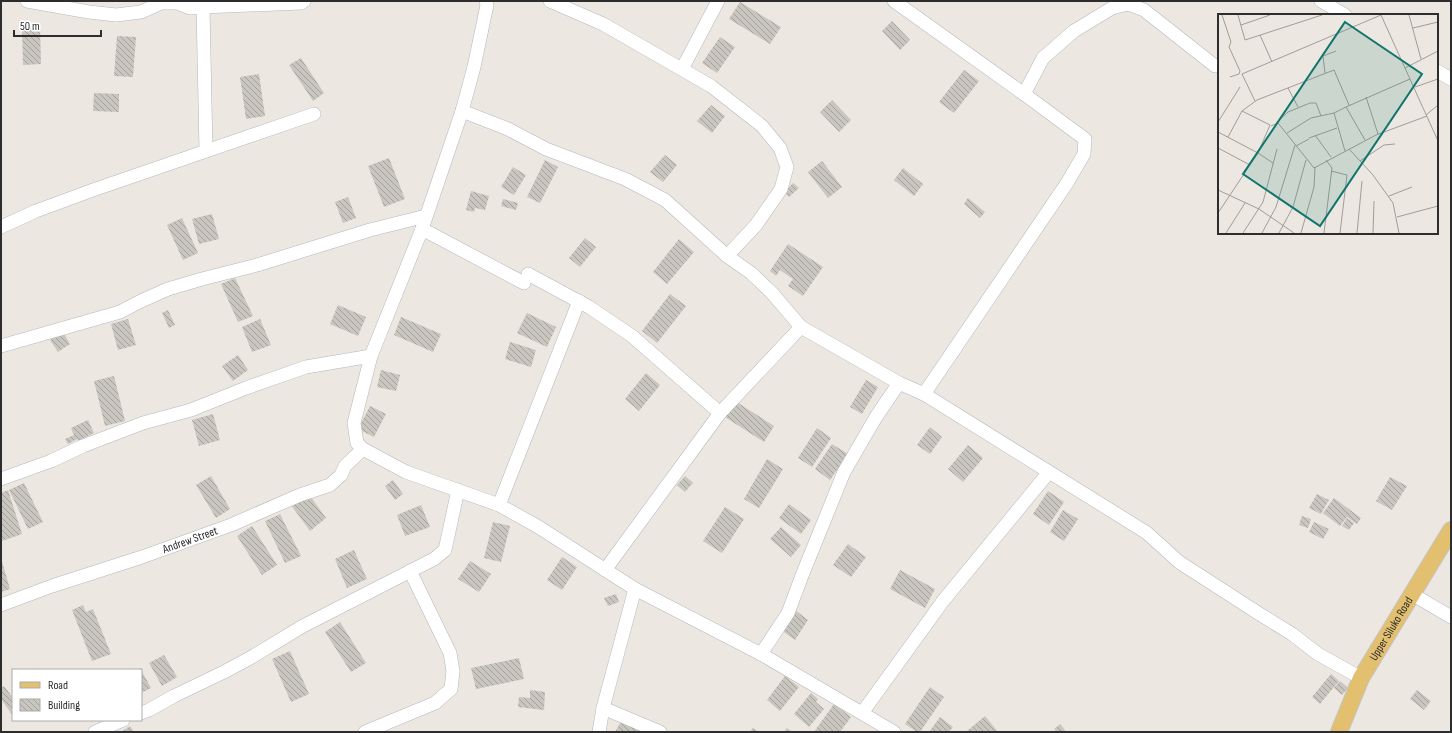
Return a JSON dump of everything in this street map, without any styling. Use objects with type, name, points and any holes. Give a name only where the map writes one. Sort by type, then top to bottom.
[{"type":"main road","name":"Upper Siluko Road","points":[[1339,732],[1361,678],[1451,530]]},
{"type":"street","points":[[27,1],[88,6],[116,15],[141,12],[162,3],[177,3],[190,8],[203,4],[301,3],[304,1]]},
{"type":"street","points":[[486,1],[487,5],[474,67],[462,111],[424,223],[371,356],[354,423],[357,443],[363,449],[406,472],[499,506],[537,526],[635,589],[761,654],[894,732]]},
{"type":"street","points":[[550,1],[603,24],[711,86],[762,126],[780,148],[787,167],[780,189],[756,225],[727,256]]},
{"type":"street","points":[[682,69],[718,1]]},
{"type":"street","points":[[894,1],[1085,139],[1084,154],[1066,183],[924,394]]},
{"type":"street","points":[[1322,1],[1343,14]]},
{"type":"street","points":[[203,4],[206,151]]},
{"type":"street","points":[[1024,94],[1043,58],[1074,31],[1112,8],[1128,4],[1144,10],[1215,66]]},
{"type":"street","points":[[1438,72],[1451,79]]},
{"type":"street","points":[[462,111],[508,129],[546,149],[625,179],[665,200],[727,256],[751,273],[772,293],[800,327],[899,383],[924,394],[1049,472],[1147,534],[1179,562],[1226,591],[1258,614],[1292,634],[1318,654],[1361,678]]},
{"type":"street","points":[[1,227],[36,211],[314,114]]},
{"type":"street","points":[[1,346],[120,312],[168,289],[370,230],[424,223],[526,279],[579,302],[632,336],[720,413]]},
{"type":"street","points":[[499,506],[579,302]]},
{"type":"street","points":[[605,570],[720,413],[800,327]]},
{"type":"street","points":[[1,479],[51,461],[83,446],[143,423],[191,410],[246,388],[306,367],[371,356]]},
{"type":"street","points":[[761,654],[788,613],[844,472],[876,417],[899,383]]},
{"type":"street","name":"Andrew Street","points":[[1,605],[231,525],[300,495],[330,485],[341,475],[345,466],[363,449]]},
{"type":"street","points":[[862,713],[942,601],[1049,472]]},
{"type":"street","points":[[142,713],[224,672],[303,626],[434,559],[445,550],[458,490]]},
{"type":"street","points":[[364,732],[435,703],[451,689],[452,671],[450,653],[410,570]]},
{"type":"street","points":[[598,732],[635,589]]},
{"type":"street","points":[[1412,594],[1451,617]]},
{"type":"street","points":[[603,708],[660,732]]},
{"type":"street","points":[[95,732],[121,721]]},
{"type":"building","points":[[740,2],[781,27],[770,44],[729,19]]},
{"type":"building","points":[[892,21],[910,40],[900,50],[882,31]]},
{"type":"building","points":[[40,27],[41,64],[23,65],[22,28]]},
{"type":"building","points":[[117,36],[136,37],[133,77],[114,76]]},
{"type":"building","points":[[720,37],[735,47],[717,73],[702,63]]},
{"type":"building","points":[[301,58],[324,93],[313,101],[289,65]]},
{"type":"building","points":[[964,70],[979,81],[954,113],[939,102]]},
{"type":"building","points":[[259,74],[265,116],[246,119],[240,77]]},
{"type":"building","points":[[94,93],[119,94],[119,112],[93,111]]},
{"type":"building","points":[[832,100],[851,120],[839,132],[820,112]]},
{"type":"building","points":[[711,105],[725,116],[712,133],[697,121]]},
{"type":"building","points":[[665,155],[677,165],[663,182],[650,172]]},
{"type":"building","points":[[389,158],[405,199],[384,207],[368,166]]},
{"type":"building","points":[[545,160],[558,167],[540,203],[527,197]]},
{"type":"building","points":[[822,161],[842,187],[828,198],[808,172]]},
{"type":"building","points":[[513,167],[526,175],[514,195],[501,187]]},
{"type":"building","points":[[903,168],[923,184],[914,196],[894,180]]},
{"type":"building","points":[[793,183],[799,188],[789,197],[784,192]]},
{"type":"building","points":[[471,191],[489,196],[485,210],[475,208],[474,212],[466,210]]},
{"type":"building","points":[[348,197],[356,218],[343,223],[335,202]]},
{"type":"building","points":[[968,198],[985,212],[980,218],[964,204]]},
{"type":"building","points":[[503,199],[518,203],[516,210],[501,206]]},
{"type":"building","points":[[212,214],[219,239],[199,244],[192,219]]},
{"type":"building","points":[[182,218],[198,253],[183,260],[167,225]]},
{"type":"building","points":[[585,238],[596,247],[580,267],[569,258]]},
{"type":"building","points":[[679,239],[694,252],[667,284],[653,272]]},
{"type":"building","points":[[788,244],[823,267],[803,296],[788,286],[793,279],[780,270],[776,276],[770,271]]},
{"type":"building","points":[[235,278],[253,316],[238,322],[221,284]]},
{"type":"building","points":[[670,294],[686,306],[657,343],[642,331]]},
{"type":"building","points":[[338,305],[366,317],[358,336],[330,324]]},
{"type":"building","points":[[168,310],[175,325],[169,328],[162,313]]},
{"type":"building","points":[[527,313],[556,327],[547,347],[517,333]]},
{"type":"building","points":[[401,317],[441,334],[433,352],[394,335]]},
{"type":"building","points":[[128,319],[136,345],[118,350],[111,324]]},
{"type":"building","points":[[260,319],[271,345],[252,352],[242,327]]},
{"type":"building","points":[[63,332],[70,344],[58,352],[50,340]]},
{"type":"building","points":[[510,342],[536,350],[531,367],[505,359]]},
{"type":"building","points":[[238,355],[248,370],[233,381],[222,366]]},
{"type":"building","points":[[381,370],[400,375],[396,391],[377,387]]},
{"type":"building","points":[[646,373],[660,385],[639,411],[625,399]]},
{"type":"building","points":[[114,376],[125,421],[105,426],[94,381]]},
{"type":"building","points":[[866,380],[878,387],[862,414],[850,407]]},
{"type":"building","points":[[735,401],[774,426],[764,442],[725,417]]},
{"type":"building","points":[[370,406],[386,414],[374,437],[358,429]]},
{"type":"building","points":[[213,414],[220,440],[199,446],[192,420]]},
{"type":"building","points":[[88,420],[94,433],[68,444],[65,439],[74,435],[71,428]]},
{"type":"building","points":[[930,427],[942,437],[930,454],[917,445]]},
{"type":"building","points":[[817,428],[831,438],[812,467],[798,458]]},
{"type":"building","points":[[832,444],[848,454],[830,480],[815,469]]},
{"type":"building","points":[[968,445],[983,458],[963,482],[948,469]]},
{"type":"building","points":[[767,459],[783,469],[759,508],[744,499]]},
{"type":"building","points":[[211,476],[230,509],[216,518],[196,485]]},
{"type":"building","points":[[685,476],[693,483],[685,492],[677,485]]},
{"type":"building","points":[[1390,477],[1407,486],[1392,510],[1376,501]]},
{"type":"building","points":[[393,480],[403,494],[395,500],[385,486]]},
{"type":"building","points":[[24,483],[43,522],[28,529],[9,490]]},
{"type":"building","points":[[8,490],[22,534],[2,541],[1,493]]},
{"type":"building","points":[[1048,491],[1064,502],[1049,525],[1033,514]]},
{"type":"building","points":[[308,493],[326,518],[310,531],[291,505]]},
{"type":"building","points":[[1317,494],[1329,500],[1321,514],[1309,508]]},
{"type":"building","points":[[1334,498],[1361,518],[1357,524],[1347,517],[1340,526],[1323,513]]},
{"type":"building","points":[[789,504],[811,520],[801,534],[779,518]]},
{"type":"building","points":[[421,505],[430,527],[405,536],[397,515]]},
{"type":"building","points":[[725,507],[744,519],[722,553],[703,541]]},
{"type":"building","points":[[1063,510],[1078,519],[1064,541],[1050,532]]},
{"type":"building","points":[[280,514],[301,556],[285,563],[265,521]]},
{"type":"building","points":[[1302,516],[1311,519],[1308,528],[1299,525]]},
{"type":"building","points":[[1347,518],[1354,523],[1349,530],[1342,526]]},
{"type":"building","points":[[493,522],[510,526],[501,562],[484,558]]},
{"type":"building","points":[[1314,522],[1329,529],[1323,539],[1309,532]]},
{"type":"building","points":[[252,526],[277,565],[262,575],[237,536]]},
{"type":"building","points":[[781,527],[801,545],[791,557],[770,539]]},
{"type":"building","points":[[848,544],[866,557],[851,577],[833,565]]},
{"type":"building","points":[[354,550],[367,579],[347,588],[335,559]]},
{"type":"building","points":[[562,557],[577,567],[562,590],[547,580]]},
{"type":"building","points":[[1,558],[10,589],[1,592]]},
{"type":"building","points":[[470,561],[491,574],[479,592],[458,579]]},
{"type":"building","points":[[900,570],[935,589],[925,608],[890,589]]},
{"type":"building","points":[[616,594],[619,602],[608,606],[604,598]]},
{"type":"building","points":[[83,605],[86,612],[93,609],[111,654],[92,661],[72,610]]},
{"type":"building","points":[[795,610],[808,620],[795,640],[781,630]]},
{"type":"building","points":[[340,622],[366,663],[351,672],[325,632]]},
{"type":"building","points":[[290,651],[309,694],[291,702],[272,659]]},
{"type":"building","points":[[164,655],[177,677],[162,686],[149,663]]},
{"type":"building","points":[[519,658],[524,679],[476,689],[471,668]]},
{"type":"building","points":[[142,672],[151,688],[142,692]]},
{"type":"building","points":[[1331,674],[1339,681],[1320,704],[1312,697]]},
{"type":"building","points":[[785,676],[799,687],[780,711],[767,700]]},
{"type":"building","points":[[1340,681],[1348,688],[1342,695],[1334,688]]},
{"type":"building","points":[[4,686],[12,697],[12,715],[1,699],[1,688]]},
{"type":"building","points":[[930,687],[944,697],[920,732],[917,732],[905,724]]},
{"type":"building","points":[[530,690],[545,692],[544,710],[518,707],[519,697],[530,698]]},
{"type":"building","points":[[1417,690],[1431,701],[1424,710],[1410,699]]},
{"type":"building","points":[[811,693],[818,699],[816,702],[824,709],[809,727],[794,714]]},
{"type":"building","points":[[834,704],[851,717],[840,732],[814,732]]},
{"type":"building","points":[[985,716],[998,732],[967,731]]},
{"type":"building","points":[[940,717],[953,727],[949,732],[929,732]]},
{"type":"building","points":[[622,720],[641,732],[615,732]]},
{"type":"building","points":[[1060,724],[1065,730],[1063,732],[1057,732],[1054,729]]},
{"type":"building","points":[[130,726],[134,732],[121,732]]},
{"type":"building","points":[[753,728],[759,732],[750,732]]},
{"type":"building","points":[[787,728],[792,732],[784,732]]}]
